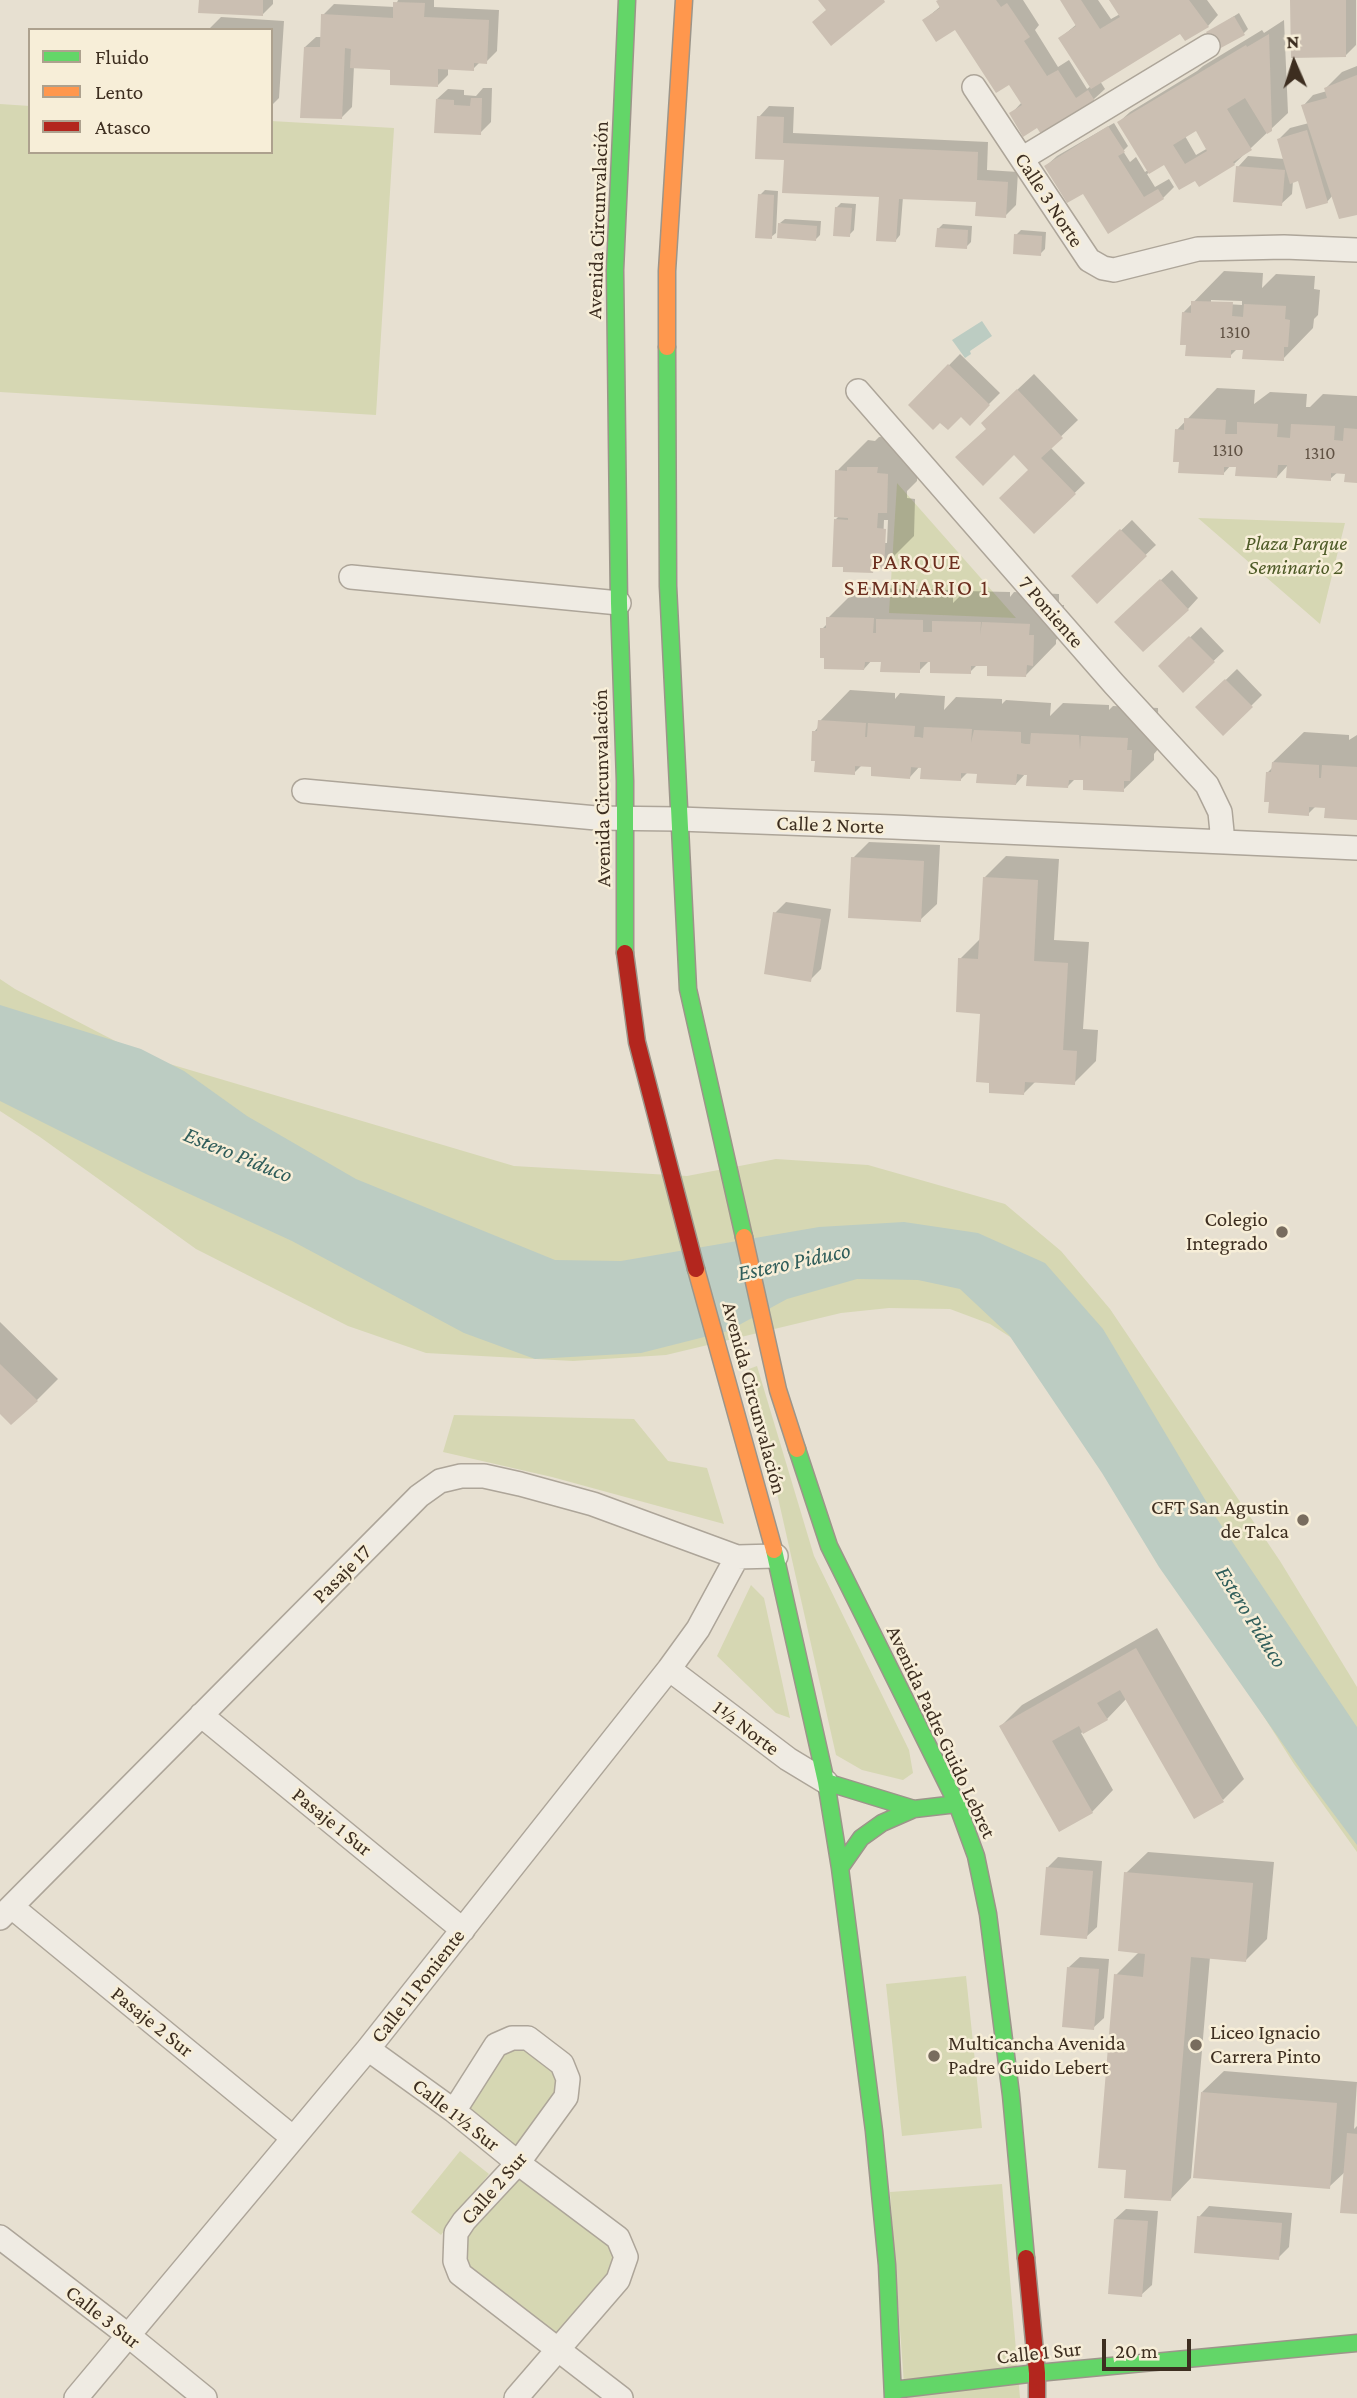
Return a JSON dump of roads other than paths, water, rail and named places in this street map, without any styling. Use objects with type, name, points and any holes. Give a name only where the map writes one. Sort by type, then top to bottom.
[{"type":"main road","name":"Avenida Circunvalación","points":[[627,0],[615,270],[619,603],[625,781],[625,962],[637,1042],[731,1400],[776,1556]]},
{"type":"main road","name":"Avenida Circunvalación","points":[[684,0],[667,271],[668,586],[688,989],[778,1391]]},
{"type":"main road","name":"Avenida Padre Guido Lebret","points":[[778,1391],[829,1546],[957,1804],[976,1856],[988,1914],[1011,2095],[1037,2373],[1037,2398]]},
{"type":"main road","points":[[776,1556],[826,1782],[840,1868],[874,2131],[887,2265],[893,2394]]},
{"type":"main road","points":[[826,1782],[914,1809]]},
{"type":"main road","points":[[840,1868],[861,1838],[882,1823],[914,1809],[957,1804]]},
{"type":"main road","name":"Calle 1 Sur","points":[[893,2394],[1037,2373],[1357,2343]]},
{"type":"street","points":[[1023,158],[1208,46]]},
{"type":"street","name":"Calle 3 Norte","points":[[974,87],[1088,260],[1103,268],[1114,270],[1198,249],[1284,247],[1357,250]]},
{"type":"street","name":"7 Poniente","points":[[858,391],[1105,674],[1207,785],[1220,812],[1223,842]]},
{"type":"street","points":[[351,577],[619,603]]},
{"type":"street","name":"Calle 2 Norte","points":[[304,791],[596,818],[678,819],[1357,848]]},
{"type":"street","name":"Pasaje 17","points":[[6,1912],[419,1496],[439,1481],[461,1476],[484,1476],[520,1484],[593,1504],[737,1557],[776,1556]]},
{"type":"street","name":"Calle 11 Poniente","points":[[76,2398],[368,2049],[669,1669],[698,1629],[737,1557]]},
{"type":"street","name":"1½ Norte","points":[[669,1669],[788,1759],[826,1782]]},
{"type":"street","name":"Pasaje 1 Sur","points":[[201,1715],[463,1930]]},
{"type":"street","name":"Pasaje 2 Sur","points":[[6,1912],[292,2137]]},
{"type":"street","name":"Calle 2 Sur","points":[[454,2111],[496,2045],[512,2038],[528,2038],[562,2064],[568,2079],[566,2098],[518,2163],[464,2221],[456,2233],[456,2261],[460,2274],[621,2398]]},
{"type":"street","name":"Calle 1½ Sur","points":[[368,2049],[454,2111],[618,2238],[626,2257],[618,2280],[516,2398]]},
{"type":"street","name":"Calle 3 Sur","points":[[0,2237],[205,2398]]},
{"type":"water","points":[[982,321],[992,336],[970,351],[971,354],[965,358],[952,340]]},
{"type":"water","name":"Estero Piduco","points":[[0,1005],[141,1049],[184,1071],[247,1116],[356,1179],[555,1260],[621,1261],[819,1227],[904,1222],[978,1233],[1045,1263],[1103,1329],[1213,1513],[1357,1727],[1357,1845],[1159,1567],[1102,1473],[1009,1335],[960,1289],[918,1280],[857,1279],[787,1299],[728,1331],[641,1353],[535,1359],[464,1333],[292,1241],[146,1174],[0,1101]]},
{"type":"place","name":"Colegio Integrado","points":[[1282,1232]]},
{"type":"place","name":"CFT San Agustin de Talca","points":[[1303,1520]]},
{"type":"place","name":"Liceo Ignacio Carrera Pinto","points":[[1196,2045]]},
{"type":"place","name":"Multicancha Avenida Padre Guido Lebert","points":[[934,2056]]},
{"type":"district","name":"PARQUE SEMINARIO 1","points":[[917,575]]},
{"type":"park label","name":"Plaza Parque Seminario 2","points":[[1296,556]]}]
